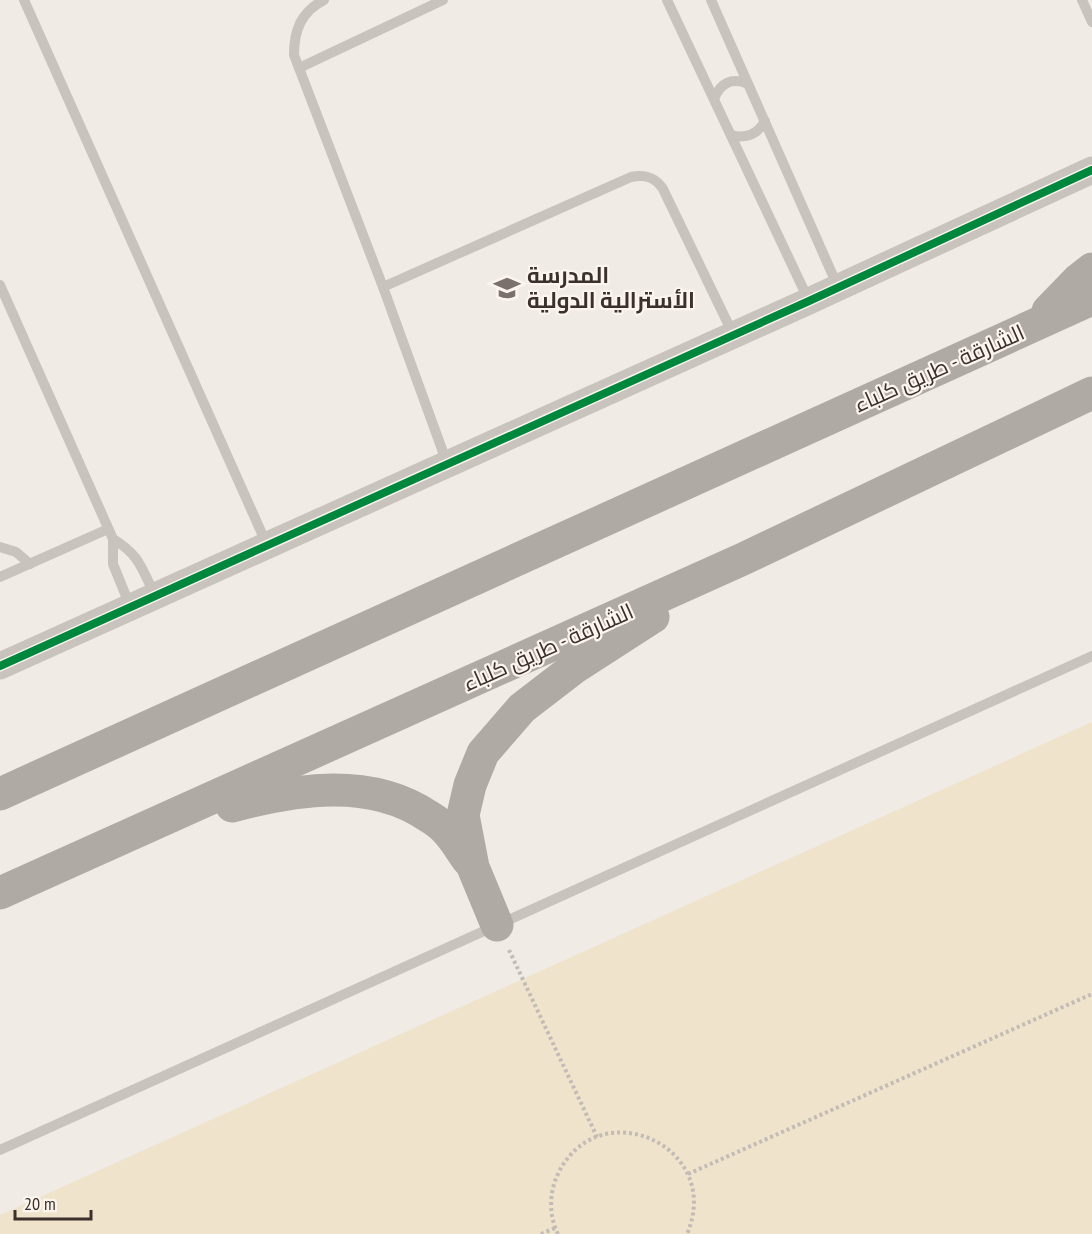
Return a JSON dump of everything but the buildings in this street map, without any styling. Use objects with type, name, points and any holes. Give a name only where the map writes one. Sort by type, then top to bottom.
[{"type":"highway","points":[[1034,325],[1078,280],[1092,269]]},
{"type":"highway","name":"الشارقة - طريق كلباء","points":[[0,794],[1092,299]]},
{"type":"highway","name":"الشارقة - طريق كلباء","points":[[0,893],[743,559],[1092,393]]},
{"type":"highway","points":[[497,925],[473,867],[463,815],[470,785],[483,753],[522,708],[574,668],[743,559]]},
{"type":"highway","points":[[140,831],[267,796],[326,789],[385,794],[418,809],[443,826],[473,867]]},
{"type":"street","points":[[0,666],[809,301],[1092,170]]},
{"type":"lane","points":[[24,0],[267,545]]},
{"type":"lane","points":[[324,0],[314,5],[297,27],[294,55],[383,287],[447,463]]},
{"type":"lane","points":[[299,68],[443,0]]},
{"type":"lane","points":[[668,0],[809,301]]},
{"type":"lane","points":[[711,0],[838,287]]},
{"type":"lane","points":[[1082,0],[1092,22]]},
{"type":"lane","points":[[714,99],[723,84],[740,80],[748,84]]},
{"type":"lane","points":[[731,135],[739,138],[755,134],[765,122]]},
{"type":"lane","points":[[383,287],[640,175],[650,177],[663,189],[734,335]]},
{"type":"lane","points":[[0,285],[111,534],[113,564],[130,607]]},
{"type":"lane","points":[[0,577],[111,534]]},
{"type":"lane","points":[[111,534],[134,554],[155,595]]},
{"type":"lane","points":[[0,547],[15,552],[30,564]]},
{"type":"lane","points":[[0,1149],[1092,656]]},
{"type":"path","points":[[497,925],[597,1137]]},
{"type":"path","points":[[688,1174],[1092,994]]},
{"type":"path","points":[[558,1234],[551,1212],[551,1196],[561,1166],[583,1144],[612,1132],[628,1132],[657,1140],[680,1160],[688,1174],[694,1203],[693,1218],[687,1234]]},
{"type":"path","points":[[541,1234],[555,1228]]},
{"type":"sand","points":[[1092,722],[1092,1234],[0,1234],[0,1215]]},
{"type":"cycle path","points":[[0,666],[809,301],[1092,170]]},
{"type":"place","name":"المدرسة الأسترالية الدولية","points":[[507,288]]}]
